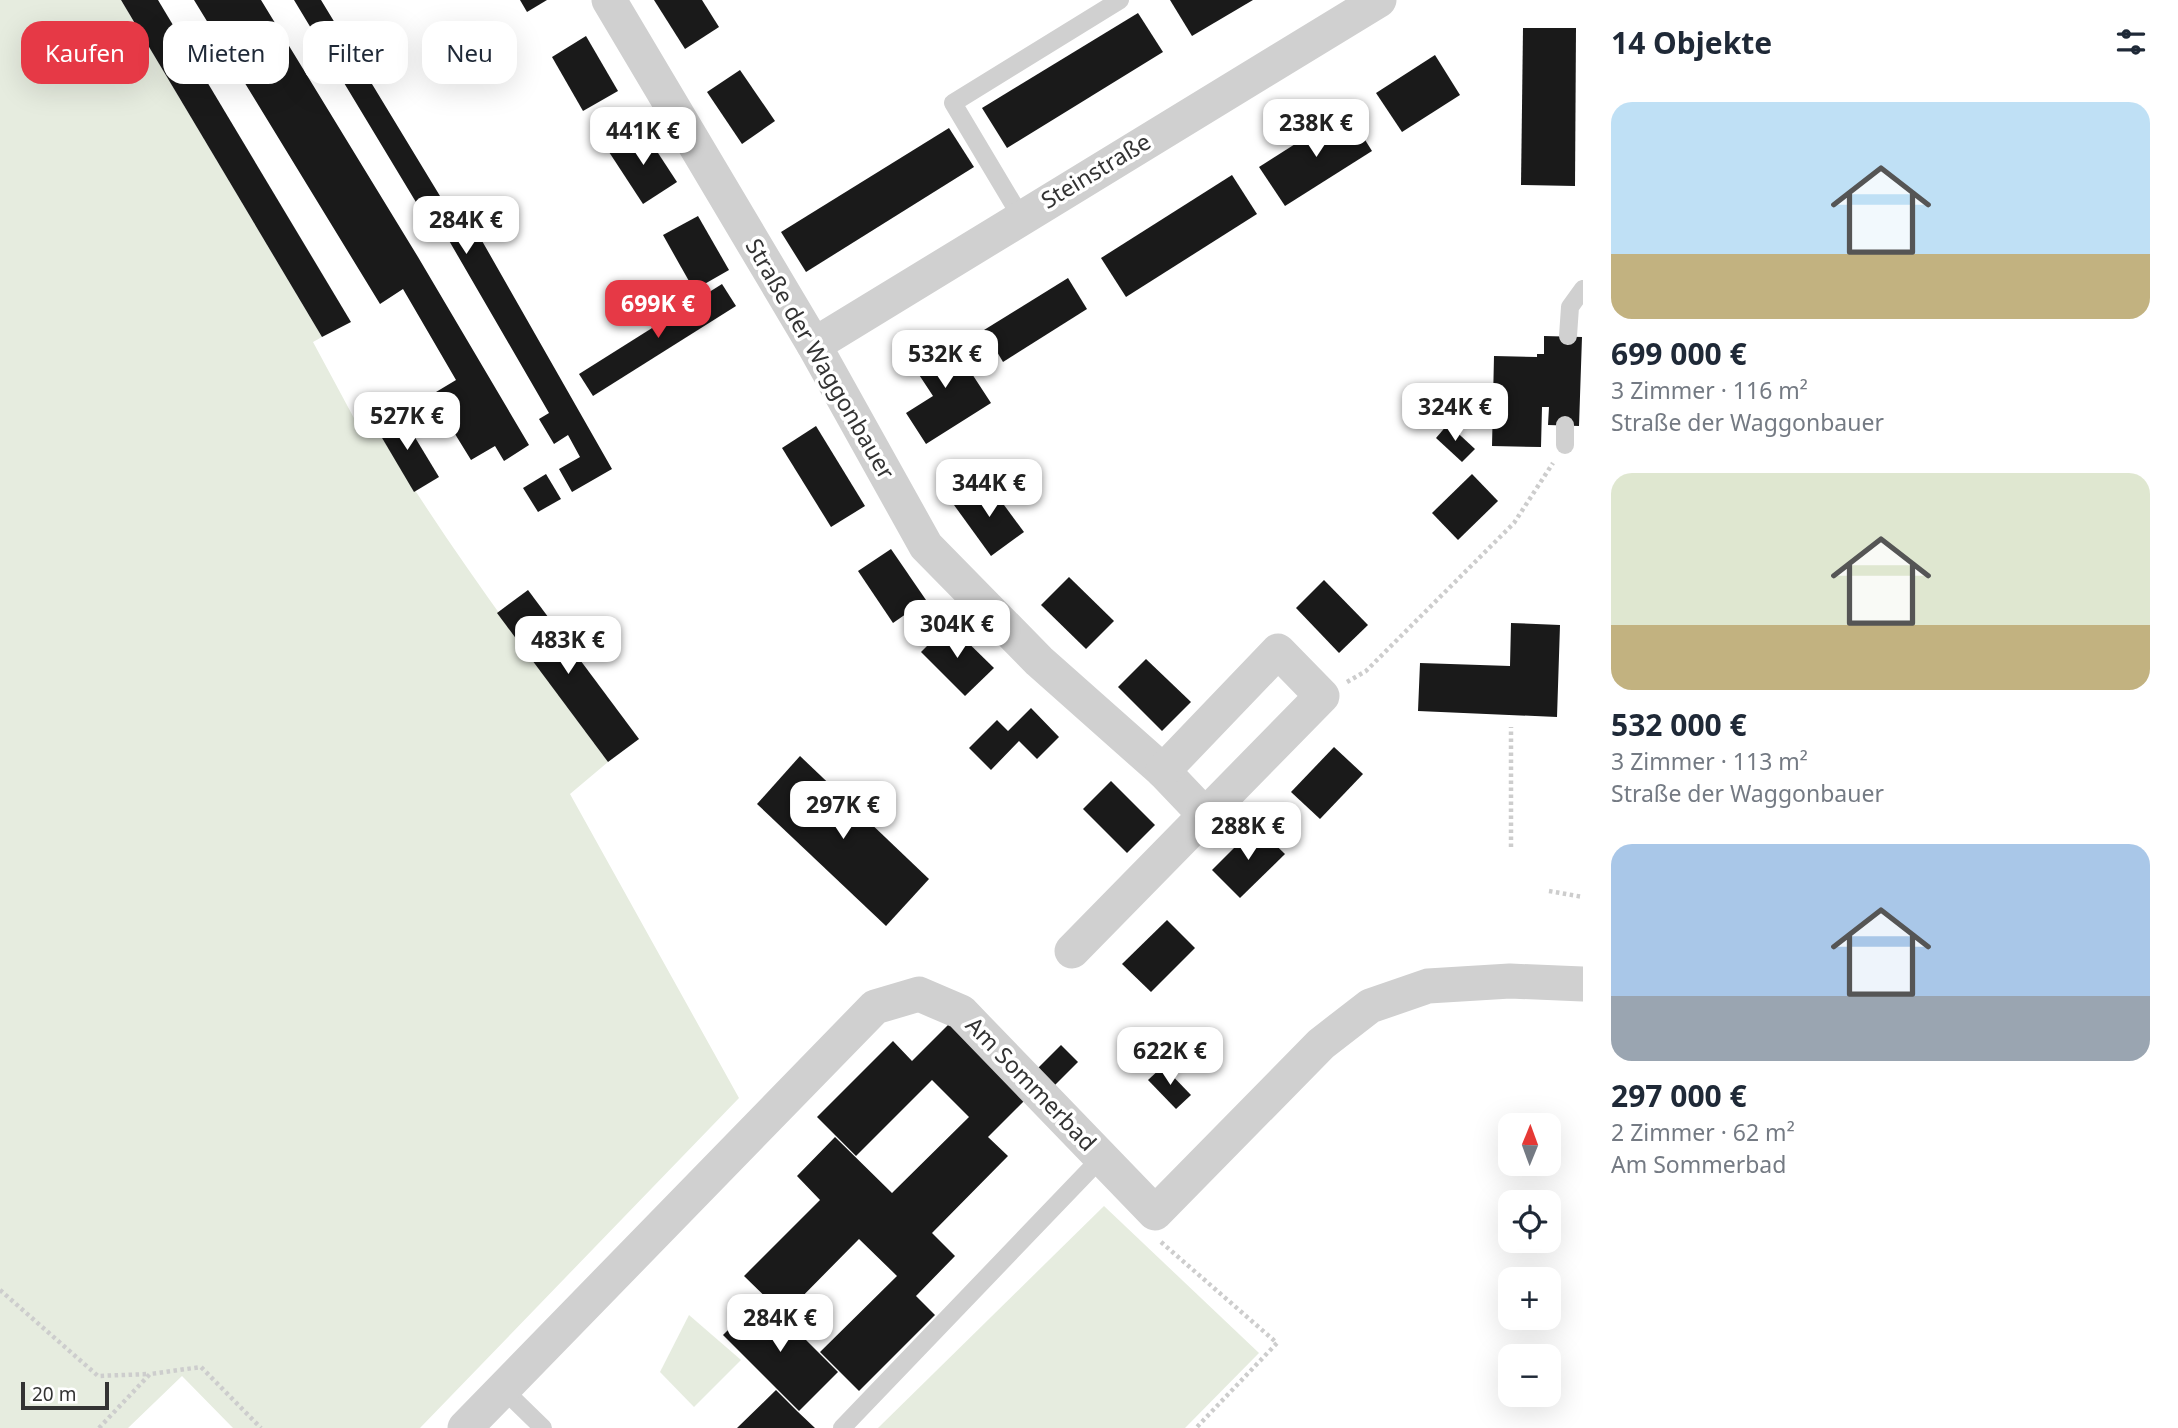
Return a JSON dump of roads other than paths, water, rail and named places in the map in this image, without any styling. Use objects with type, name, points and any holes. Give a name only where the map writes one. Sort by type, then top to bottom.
[{"type":"street","name":"Straße der Waggonbauer","points":[[609,0],[814,345],[926,547],[1039,661],[1163,771],[1204,814]]},
{"type":"street","name":"Steinstraße","points":[[814,345],[1379,0]]},
{"type":"street","points":[[1072,951],[1322,696],[1278,651],[1163,771]]},
{"type":"street","name":"Am Sommerbad","points":[[465,1428],[875,1007],[919,994],[961,1012],[1155,1213],[1321,1044],[1370,1006],[1428,986],[1510,981],[1583,984]]},
{"type":"lane","points":[[1021,217],[953,103],[1120,0]]},
{"type":"lane","points":[[1568,336],[1570,307],[1583,289]]},
{"type":"lane","points":[[1565,425],[1565,445]]},
{"type":"lane","points":[[842,1428],[1101,1158]]},
{"type":"lane","points":[[504,1390],[543,1428]]}]
